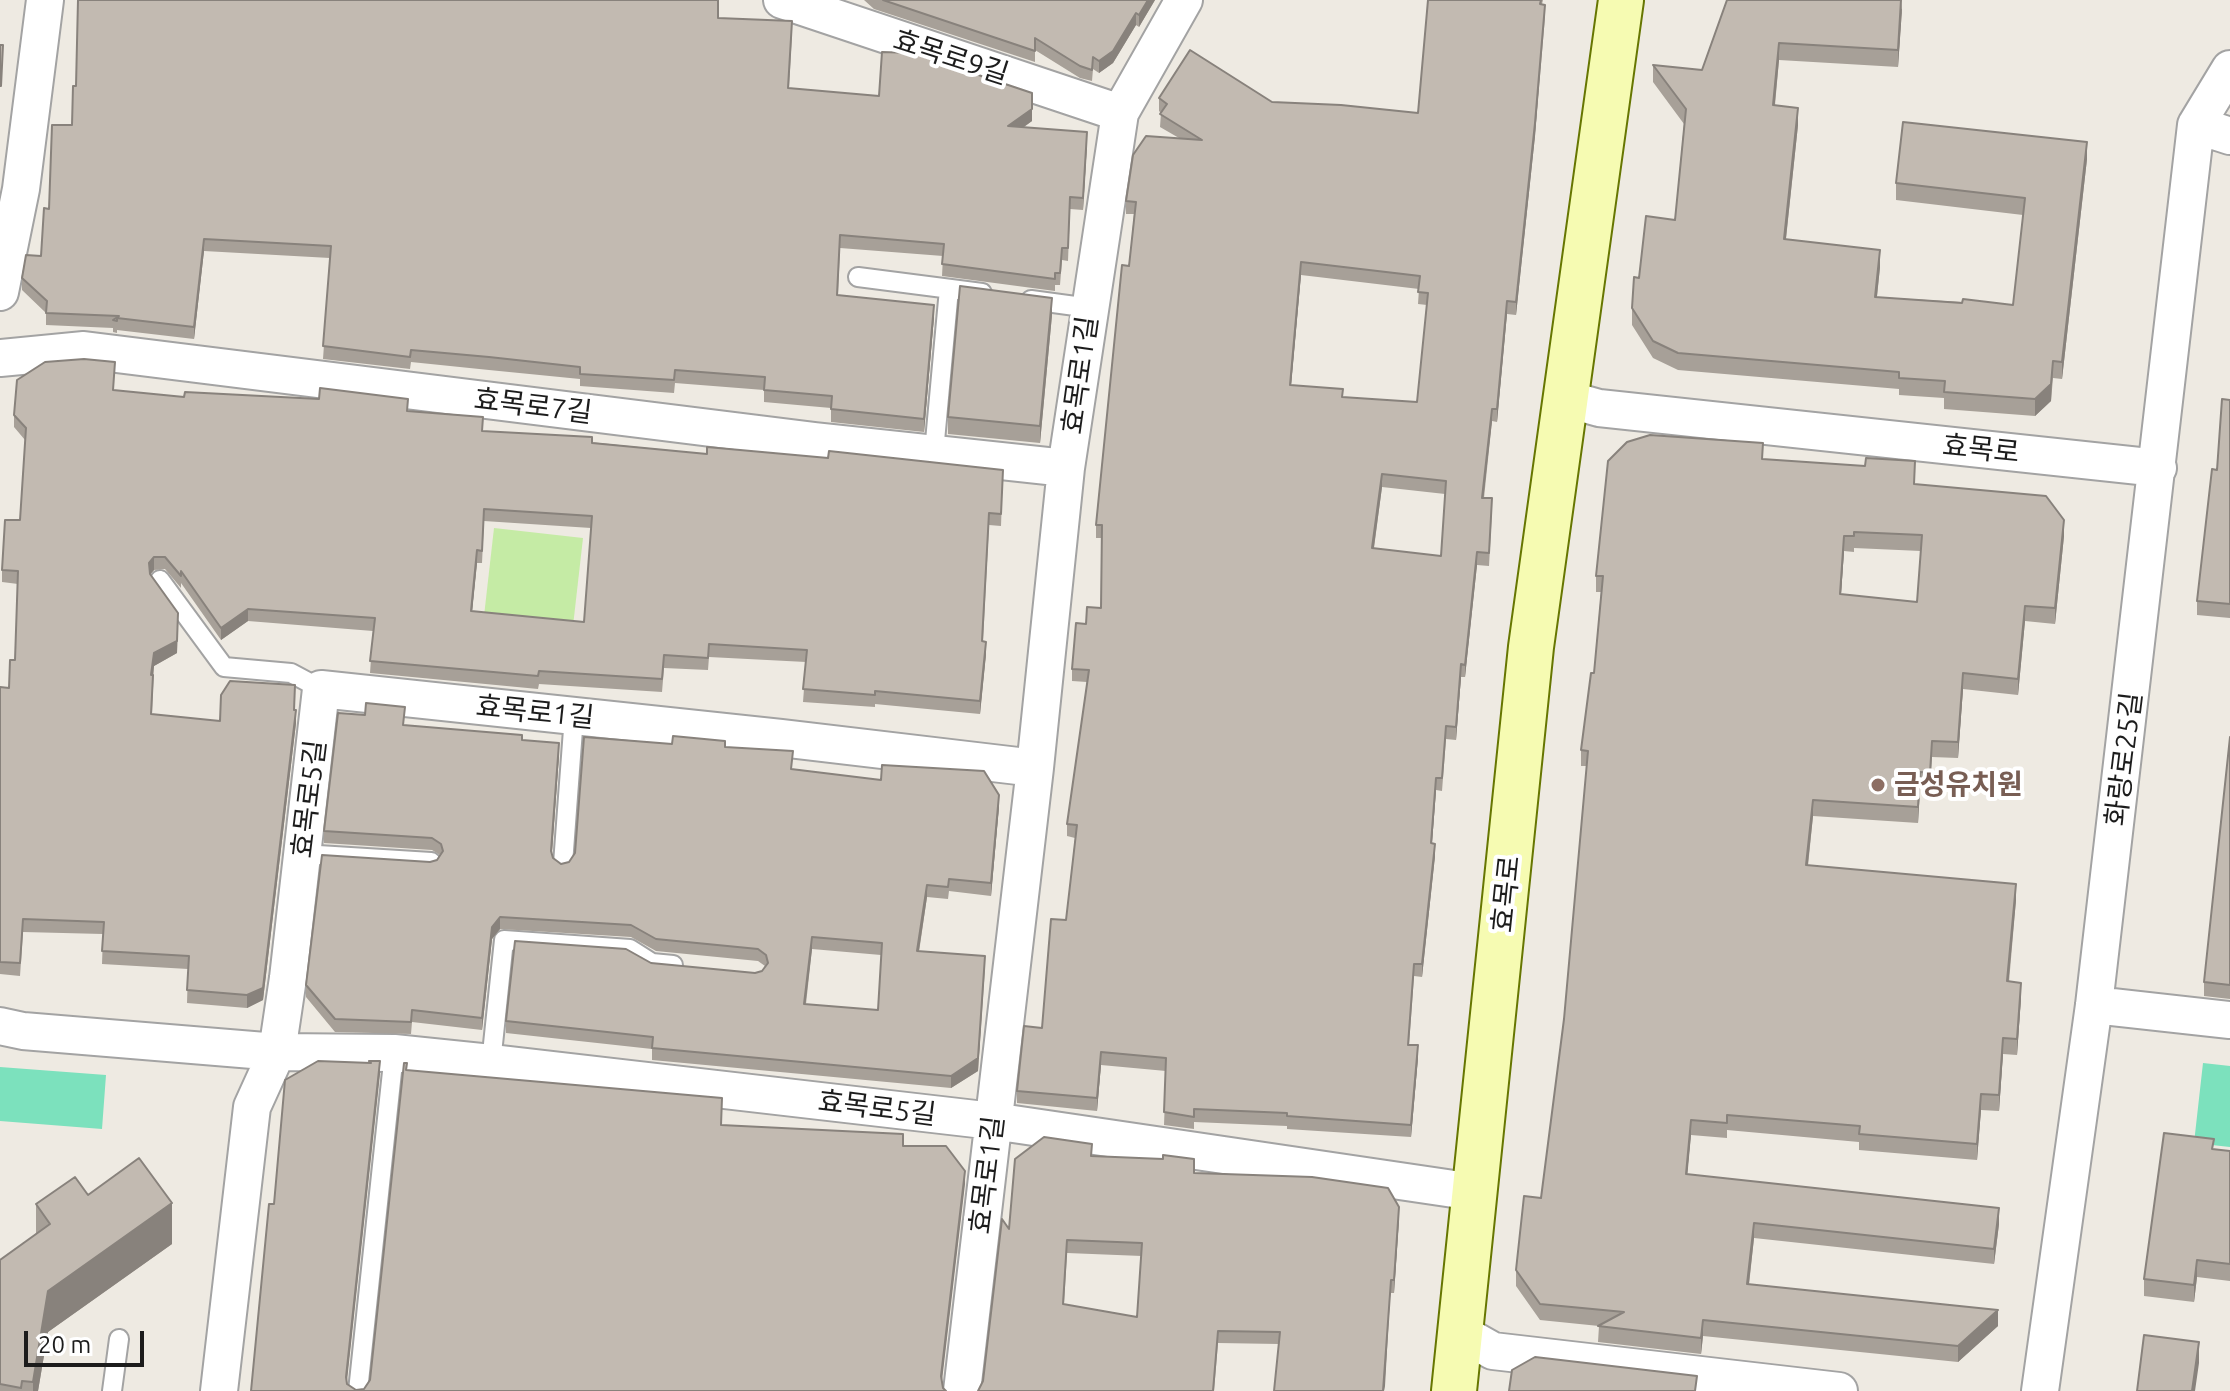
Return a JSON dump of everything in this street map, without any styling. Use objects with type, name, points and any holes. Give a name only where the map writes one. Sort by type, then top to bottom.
[{"type":"street","points":[[0,292],[10,185],[45,0]]},
{"type":"street","name":"효목로9길","points":[[782,0],[1120,113]]},
{"type":"street","name":"효목로1길","points":[[962,1391],[1035,768],[1066,468],[1120,113],[1184,0]]},
{"type":"street","name":"효목로","points":[[1454,1391],[1531,647],[1621,0]]},
{"type":"street","name":"화랑로25길","points":[[2040,1391],[2094,1005],[2196,125],[2230,69]]},
{"type":"street","points":[[2196,125],[2230,136]]},
{"type":"street","name":"효목로7길","points":[[0,358],[84,350],[815,441],[1066,468]]},
{"type":"street","name":"효목로","points":[[1567,399],[1599,408],[2158,468]]},
{"type":"street","name":"효목로1길","points":[[321,689],[1035,768]]},
{"type":"street","name":"효목로5길","points":[[219,1391],[252,1107],[277,1052],[321,689]]},
{"type":"street","points":[[2094,1005],[2230,1020]]},
{"type":"street","name":"효목로5길","points":[[0,1026],[23,1031],[277,1052],[394,1053],[491,1063],[993,1121],[1474,1192]]},
{"type":"street","points":[[1461,1333],[1493,1351],[1839,1391]]},
{"type":"lane","points":[[858,277],[1090,308]]},
{"type":"lane","points":[[934,452],[949,289]]},
{"type":"lane","points":[[160,580],[224,667],[291,673],[321,689]]},
{"type":"lane","points":[[563,864],[574,716]]},
{"type":"lane","points":[[302,854],[431,862]]},
{"type":"lane","points":[[491,1063],[504,940],[630,949],[652,963],[697,967]]},
{"type":"lane","points":[[358,1391],[394,1053]]},
{"type":"lane","points":[[112,1391],[119,1339]]},
{"type":"green space","points":[[494,528],[583,538],[573,626],[484,616]]},
{"type":"green space","points":[[2203,1063],[2230,1066],[2230,1147],[2194,1143]]},
{"type":"green space","points":[[0,1067],[106,1075],[102,1129],[0,1121]]},
{"type":"building","points":[[78,0],[718,0],[718,18],[792,21],[788,88],[879,96],[882,52],[913,53],[1032,93],[1032,109],[1008,126],[1087,132],[1083,198],[1070,197],[1068,248],[1062,248],[1060,273],[1055,273],[1055,279],[942,264],[944,244],[840,235],[837,295],[934,305],[924,419],[831,409],[832,396],[764,390],[765,377],[675,370],[674,380],[580,374],[580,367],[489,357],[411,350],[410,357],[323,346],[331,246],[204,239],[194,327],[113,320],[119,316],[46,313],[47,301],[22,278],[26,255],[41,256],[44,208],[49,209],[52,125],[72,125]]},
{"type":"building","points":[[883,0],[1148,0],[1139,15],[1136,13],[1113,51],[1099,61],[1093,57],[1092,70],[1035,38],[1035,51]]},
{"type":"building","points":[[1428,0],[1541,0],[1540,4],[1545,5],[1516,302],[1507,301],[1497,409],[1492,409],[1482,498],[1492,498],[1489,553],[1477,552],[1465,665],[1461,664],[1456,727],[1446,726],[1442,778],[1436,778],[1431,843],[1435,844],[1422,964],[1414,964],[1408,1045],[1418,1045],[1411,1125],[1287,1116],[1287,1113],[1194,1109],[1194,1117],[1164,1112],[1166,1058],[1101,1052],[1097,1098],[1017,1091],[1024,1026],[1042,1028],[1051,919],[1066,920],[1077,825],[1067,824],[1089,670],[1072,669],[1076,623],[1086,624],[1087,607],[1101,608],[1102,525],[1096,525],[1122,265],[1129,266],[1136,202],[1126,201],[1133,155],[1146,136],[1202,140],[1160,114],[1167,104],[1159,98],[1190,50],[1272,102],[1418,113]],"holes":[[[1301,262],[1420,276],[1418,292],[1428,293],[1417,402],[1342,397],[1343,389],[1290,385]],[[1382,474],[1446,481],[1441,556],[1372,548]]]},
{"type":"building","points":[[1727,0],[1901,0],[1898,50],[1779,43],[1773,105],[1798,108],[1784,239],[1880,250],[1875,297],[1962,303],[1963,299],[2013,305],[2025,198],[1896,183],[1903,122],[2087,142],[2062,362],[2053,361],[2051,384],[2035,399],[1944,392],[1945,381],[1899,378],[1899,372],[1678,353],[1653,341],[1632,308],[1634,277],[1639,278],[1646,216],[1675,220],[1686,109],[1653,65],[1702,70]]},
{"type":"building","points":[[0,45],[3,45],[1,86],[0,86]]},
{"type":"building","points":[[960,286],[1052,298],[1040,426],[948,417]]},
{"type":"building","points":[[84,359],[115,362],[113,390],[184,397],[185,392],[319,399],[320,388],[408,399],[407,411],[483,417],[482,431],[592,437],[592,443],[707,454],[707,447],[828,458],[829,451],[1003,470],[1001,514],[989,513],[982,641],[986,642],[980,701],[875,691],[875,695],[803,689],[807,650],[709,644],[708,658],[664,655],[662,679],[539,671],[538,676],[370,661],[375,618],[248,609],[221,628],[181,571],[181,576],[165,557],[154,557],[149,563],[150,574],[178,613],[177,641],[154,653],[151,714],[220,721],[221,695],[230,681],[295,685],[296,710],[263,988],[247,995],[187,990],[189,956],[102,951],[104,922],[23,919],[20,963],[0,962],[0,687],[9,688],[10,660],[15,660],[18,571],[2,570],[5,520],[20,520],[26,428],[14,415],[17,380],[45,362]],"holes":[[[484,509],[592,516],[584,622],[471,611],[477,550],[482,551]]]},
{"type":"building","points":[[2222,399],[2230,400],[2230,604],[2197,601],[2212,469],[2217,470]]},
{"type":"building","points":[[1650,435],[1763,443],[1762,459],[1865,466],[1866,458],[1915,461],[1914,484],[2046,496],[2064,520],[2055,608],[2025,606],[2018,679],[1963,673],[1958,742],[1932,741],[1930,773],[1920,772],[1918,807],[1813,800],[1806,865],[2016,884],[2007,981],[2021,983],[2017,1039],[2003,1038],[1999,1095],[1981,1094],[1977,1144],[1859,1134],[1860,1126],[1727,1115],[1727,1123],[1691,1120],[1686,1174],[1999,1208],[1994,1249],[1754,1223],[1747,1284],[1998,1310],[1958,1346],[1703,1320],[1701,1338],[1598,1326],[1624,1312],[1540,1304],[1516,1270],[1524,1196],[1541,1198],[1564,1019],[1588,751],[1581,750],[1591,673],[1594,673],[1603,576],[1596,576],[1608,461],[1627,442]],"holes":[[[1854,532],[1922,535],[1917,602],[1840,594],[1844,536],[1854,536]]]},
{"type":"building","points":[[366,703],[405,707],[403,725],[522,735],[522,740],[559,743],[551,851],[553,858],[561,864],[569,862],[575,853],[584,737],[672,744],[673,736],[725,741],[725,747],[793,751],[791,769],[881,780],[882,765],[984,771],[999,795],[991,883],[949,879],[948,887],[927,885],[917,951],[985,956],[978,1058],[951,1076],[652,1048],[653,1037],[506,1021],[515,941],[626,949],[651,963],[755,973],[762,971],[768,963],[766,955],[758,949],[656,939],[631,925],[500,917],[492,927],[482,1018],[412,1010],[411,1022],[335,1019],[306,985],[322,855],[430,862],[437,860],[443,851],[441,844],[432,838],[324,831],[338,713],[365,715]],"holes":[[[812,937],[882,943],[878,1010],[804,1004]]]},
{"type":"building","points":[[2230,737],[2230,985],[2204,982]]},
{"type":"building","points":[[318,1061],[380,1061],[346,1377],[347,1384],[356,1390],[364,1389],[370,1380],[404,1063],[407,1063],[406,1070],[722,1098],[721,1125],[903,1134],[903,1146],[946,1146],[965,1171],[941,1376],[946,1391],[251,1391],[269,1204],[274,1204],[285,1080]]},
{"type":"building","points":[[2164,1133],[2214,1139],[2212,1149],[2230,1151],[2230,1264],[2197,1260],[2194,1285],[2144,1279]]},
{"type":"building","points":[[1044,1137],[1092,1144],[1091,1156],[1163,1159],[1163,1155],[1194,1159],[1194,1173],[1312,1177],[1388,1188],[1399,1207],[1383,1391],[1274,1391],[1280,1332],[1218,1331],[1213,1391],[978,1391],[983,1381],[1002,1219],[1009,1229],[1015,1159]],"holes":[[[1067,1240],[1142,1243],[1137,1317],[1063,1304]]]},
{"type":"building","points":[[139,1158],[172,1203],[48,1291],[33,1382],[22,1381],[21,1388],[0,1384],[0,1260],[50,1224],[36,1204],[75,1177],[88,1195]]},
{"type":"building","points":[[2144,1335],[2199,1342],[2192,1391],[2137,1391]]},
{"type":"building","points":[[1535,1357],[1697,1376],[1695,1391],[1509,1391],[1512,1370]]},
{"type":"place","name":"금성유치원","points":[[1878,785]]}]
